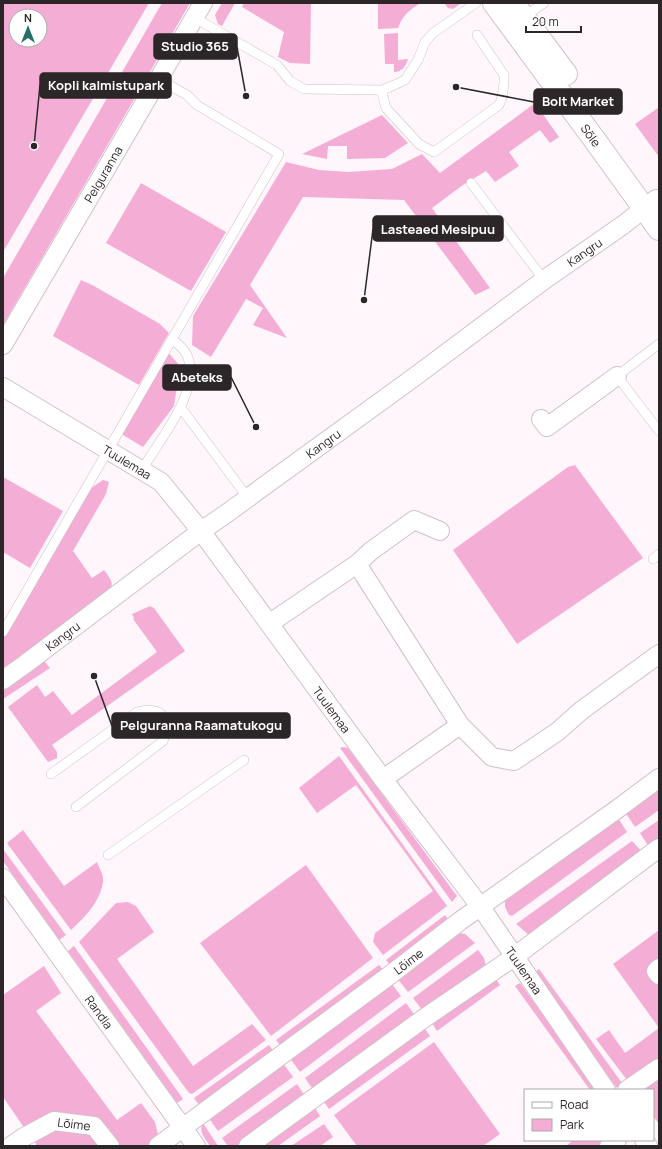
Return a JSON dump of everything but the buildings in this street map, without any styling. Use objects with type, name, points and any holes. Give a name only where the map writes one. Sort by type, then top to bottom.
[{"type":"main road","name":"Sõle","points":[[494,3],[516,16],[653,204],[659,229]]},
{"type":"street","name":"Pelguranna","points":[[3,345],[199,10]]},
{"type":"street","name":"Kangru","points":[[3,680],[201,531],[413,378],[544,280],[653,204]]},
{"type":"street","points":[[541,420],[547,426],[617,376]]},
{"type":"street","name":"Tuulemaa","points":[[3,387],[109,449],[161,482],[201,531],[383,779],[480,906],[605,1089]]},
{"type":"street","points":[[270,624],[357,564],[371,551],[414,520],[440,531]]},
{"type":"street","points":[[357,564],[460,725],[492,757],[514,761],[557,732],[582,710],[659,654]]},
{"type":"street","points":[[383,779],[460,725]]},
{"type":"street","name":"Lõime","points":[[158,1146],[480,906],[659,778]]},
{"type":"street","points":[[248,1146],[423,1019],[656,857]]},
{"type":"street","name":"Randla","points":[[3,878],[196,1146]]},
{"type":"street","points":[[659,968],[656,971],[659,975]]},
{"type":"street","points":[[629,1089],[659,1068]]},
{"type":"street","name":"Lõime","points":[[12,1146],[24,1137],[54,1121],[94,1126],[110,1146]]},
{"type":"lane","points":[[199,10],[277,65],[290,81],[304,89],[382,90],[405,80],[418,60],[425,42],[432,33],[476,3]]},
{"type":"lane","points":[[516,16],[544,3]]},
{"type":"lane","points":[[382,93],[386,108],[419,144],[434,152],[499,106],[502,98],[504,75],[477,35]]},
{"type":"lane","points":[[3,632],[279,154],[197,105],[187,95],[158,79]]},
{"type":"lane","points":[[471,183],[544,280]]},
{"type":"lane","points":[[142,470],[181,408],[187,391],[190,364],[186,353],[172,339]]},
{"type":"lane","points":[[659,344],[617,376],[659,431]]},
{"type":"lane","points":[[181,408],[248,498]]},
{"type":"lane","points":[[51,774],[137,712],[147,710],[159,712],[166,721],[168,730],[164,740],[76,807]]},
{"type":"lane","points":[[108,855],[244,760]]},
{"type":"green space","points":[[3,3],[149,3],[3,252]]},
{"type":"green space","points":[[162,3],[190,3],[3,325],[3,278]]},
{"type":"green space","points":[[222,3],[235,3],[222,26],[218,24],[215,15]]},
{"type":"green space","points":[[244,3],[311,3],[310,64],[290,63],[278,57],[284,32],[242,7]]},
{"type":"green space","points":[[378,3],[421,3],[407,13],[398,28],[378,29]]},
{"type":"green space","points":[[444,3],[460,4],[453,9],[448,8]]},
{"type":"green space","points":[[398,33],[398,60],[408,59],[403,68],[394,72],[394,64],[385,64],[384,34]]},
{"type":"green space","points":[[535,103],[559,137],[550,143],[540,130],[509,152],[519,166],[495,182],[486,171],[463,185],[432,208],[490,288],[475,295],[404,200],[303,197],[250,285],[287,338],[253,325],[263,308],[246,299],[211,357],[192,345],[193,316],[286,162],[319,170],[348,172],[392,169],[422,154],[440,173]]},
{"type":"green space","points":[[658,108],[659,109],[659,157],[635,124]]},
{"type":"green space","points":[[382,115],[408,143],[385,158],[347,159],[347,146],[328,146],[327,159],[302,154]]},
{"type":"green space","points":[[141,183],[226,232],[191,291],[106,243]]},
{"type":"green space","points":[[81,280],[160,324],[169,333],[139,385],[53,336]]},
{"type":"green space","points":[[166,350],[180,366],[174,406],[143,447],[118,432]]},
{"type":"green space","points":[[575,465],[643,558],[517,644],[453,550],[568,467]]},
{"type":"green space","points":[[3,477],[63,511],[30,568],[3,552]]},
{"type":"green space","points":[[103,480],[109,482],[106,494],[73,551],[92,578],[104,570],[112,582],[111,588],[107,595],[3,669],[3,636],[88,490]]},
{"type":"green space","points":[[150,606],[154,608],[185,651],[52,745],[57,752],[57,758],[48,762],[8,707],[37,685],[45,697],[53,691],[72,715],[157,652],[133,619],[132,614]]},
{"type":"green space","points":[[40,661],[45,662],[50,668],[3,699],[3,686]]},
{"type":"green space","points":[[340,748],[348,748],[457,896],[452,902]]},
{"type":"green space","points":[[339,756],[447,906],[383,955],[373,942],[375,933],[433,891],[356,785],[317,813],[299,788]]},
{"type":"green space","points":[[659,787],[659,810],[635,827],[625,812]]},
{"type":"green space","points":[[618,818],[627,832],[512,916],[509,915],[505,907],[505,901]]},
{"type":"green space","points":[[659,820],[659,839],[649,847],[640,833]]},
{"type":"green space","points":[[23,830],[64,886],[97,862],[103,879],[102,888],[92,908],[71,930],[7,843]]},
{"type":"green space","points":[[632,841],[642,852],[529,935],[516,924]]},
{"type":"green space","points":[[3,849],[66,935],[59,940],[3,861]]},
{"type":"green space","points":[[306,865],[373,958],[271,1036],[200,943]]},
{"type":"green space","points":[[128,902],[136,906],[154,932],[117,959],[193,1066],[252,1024],[266,1040],[192,1094],[189,1093],[79,942],[116,903]]},
{"type":"green space","points":[[445,915],[450,922],[391,966],[386,960]]},
{"type":"green space","points":[[659,930],[659,962],[648,969],[659,985],[659,1028],[613,964]]},
{"type":"green space","points":[[459,933],[465,934],[475,943],[408,992],[397,978]]},
{"type":"green space","points":[[74,946],[183,1099],[177,1103],[68,951]]},
{"type":"green space","points":[[478,950],[484,958],[486,967],[423,1011],[413,998]]},
{"type":"green space","points":[[379,965],[384,971],[281,1046],[276,1040]]},
{"type":"green space","points":[[44,966],[61,993],[36,1011],[117,1120],[141,1103],[155,1122],[159,1139],[149,1146],[117,1146],[97,1119],[23,1126],[3,1097],[3,995]]},
{"type":"green space","points":[[539,969],[625,1087],[617,1088],[534,973]]},
{"type":"green space","points":[[495,978],[500,985],[437,1031],[432,1023]]},
{"type":"green space","points":[[391,983],[401,996],[300,1072],[290,1058]]},
{"type":"green space","points":[[520,983],[594,1085],[592,1089],[589,1089],[515,986]]},
{"type":"green space","points":[[406,1003],[416,1017],[314,1091],[305,1078]]},
{"type":"green space","points":[[659,1028],[659,1064],[630,1084],[596,1039],[609,1030],[625,1053]]},
{"type":"green space","points":[[425,1029],[430,1036],[329,1109],[324,1102]]},
{"type":"green space","points":[[434,1042],[500,1134],[483,1146],[357,1146],[334,1115]]},
{"type":"green space","points":[[269,1045],[274,1052],[199,1105],[194,1098]]},
{"type":"green space","points":[[283,1063],[293,1077],[218,1131],[208,1117]]},
{"type":"green space","points":[[659,1077],[659,1124],[654,1117],[654,1089],[641,1089]]},
{"type":"green space","points":[[297,1084],[305,1096],[237,1146],[228,1146],[222,1138]]},
{"type":"green space","points":[[315,1108],[320,1116],[278,1146],[264,1146]]},
{"type":"green space","points":[[203,1123],[218,1146],[210,1146],[204,1138],[201,1129]]},
{"type":"green space","points":[[324,1124],[333,1137],[320,1146],[291,1146]]},
{"type":"green space","points":[[57,1126],[89,1132],[105,1146],[36,1146],[35,1140]]},
{"type":"green space","points":[[572,1141],[608,1141],[601,1146],[566,1146]]},
{"type":"place","name":"Bolt Market","points":[[456,87]]},
{"type":"place","name":"Studio 365","points":[[246,96]]},
{"type":"place","name":"Kopli kalmistupark","points":[[34,146]]},
{"type":"place","name":"Lasteaed Mesipuu","points":[[364,300]]},
{"type":"place","name":"Abeteks","points":[[256,427]]},
{"type":"place","name":"Pelguranna Raamatukogu","points":[[94,676]]}]
